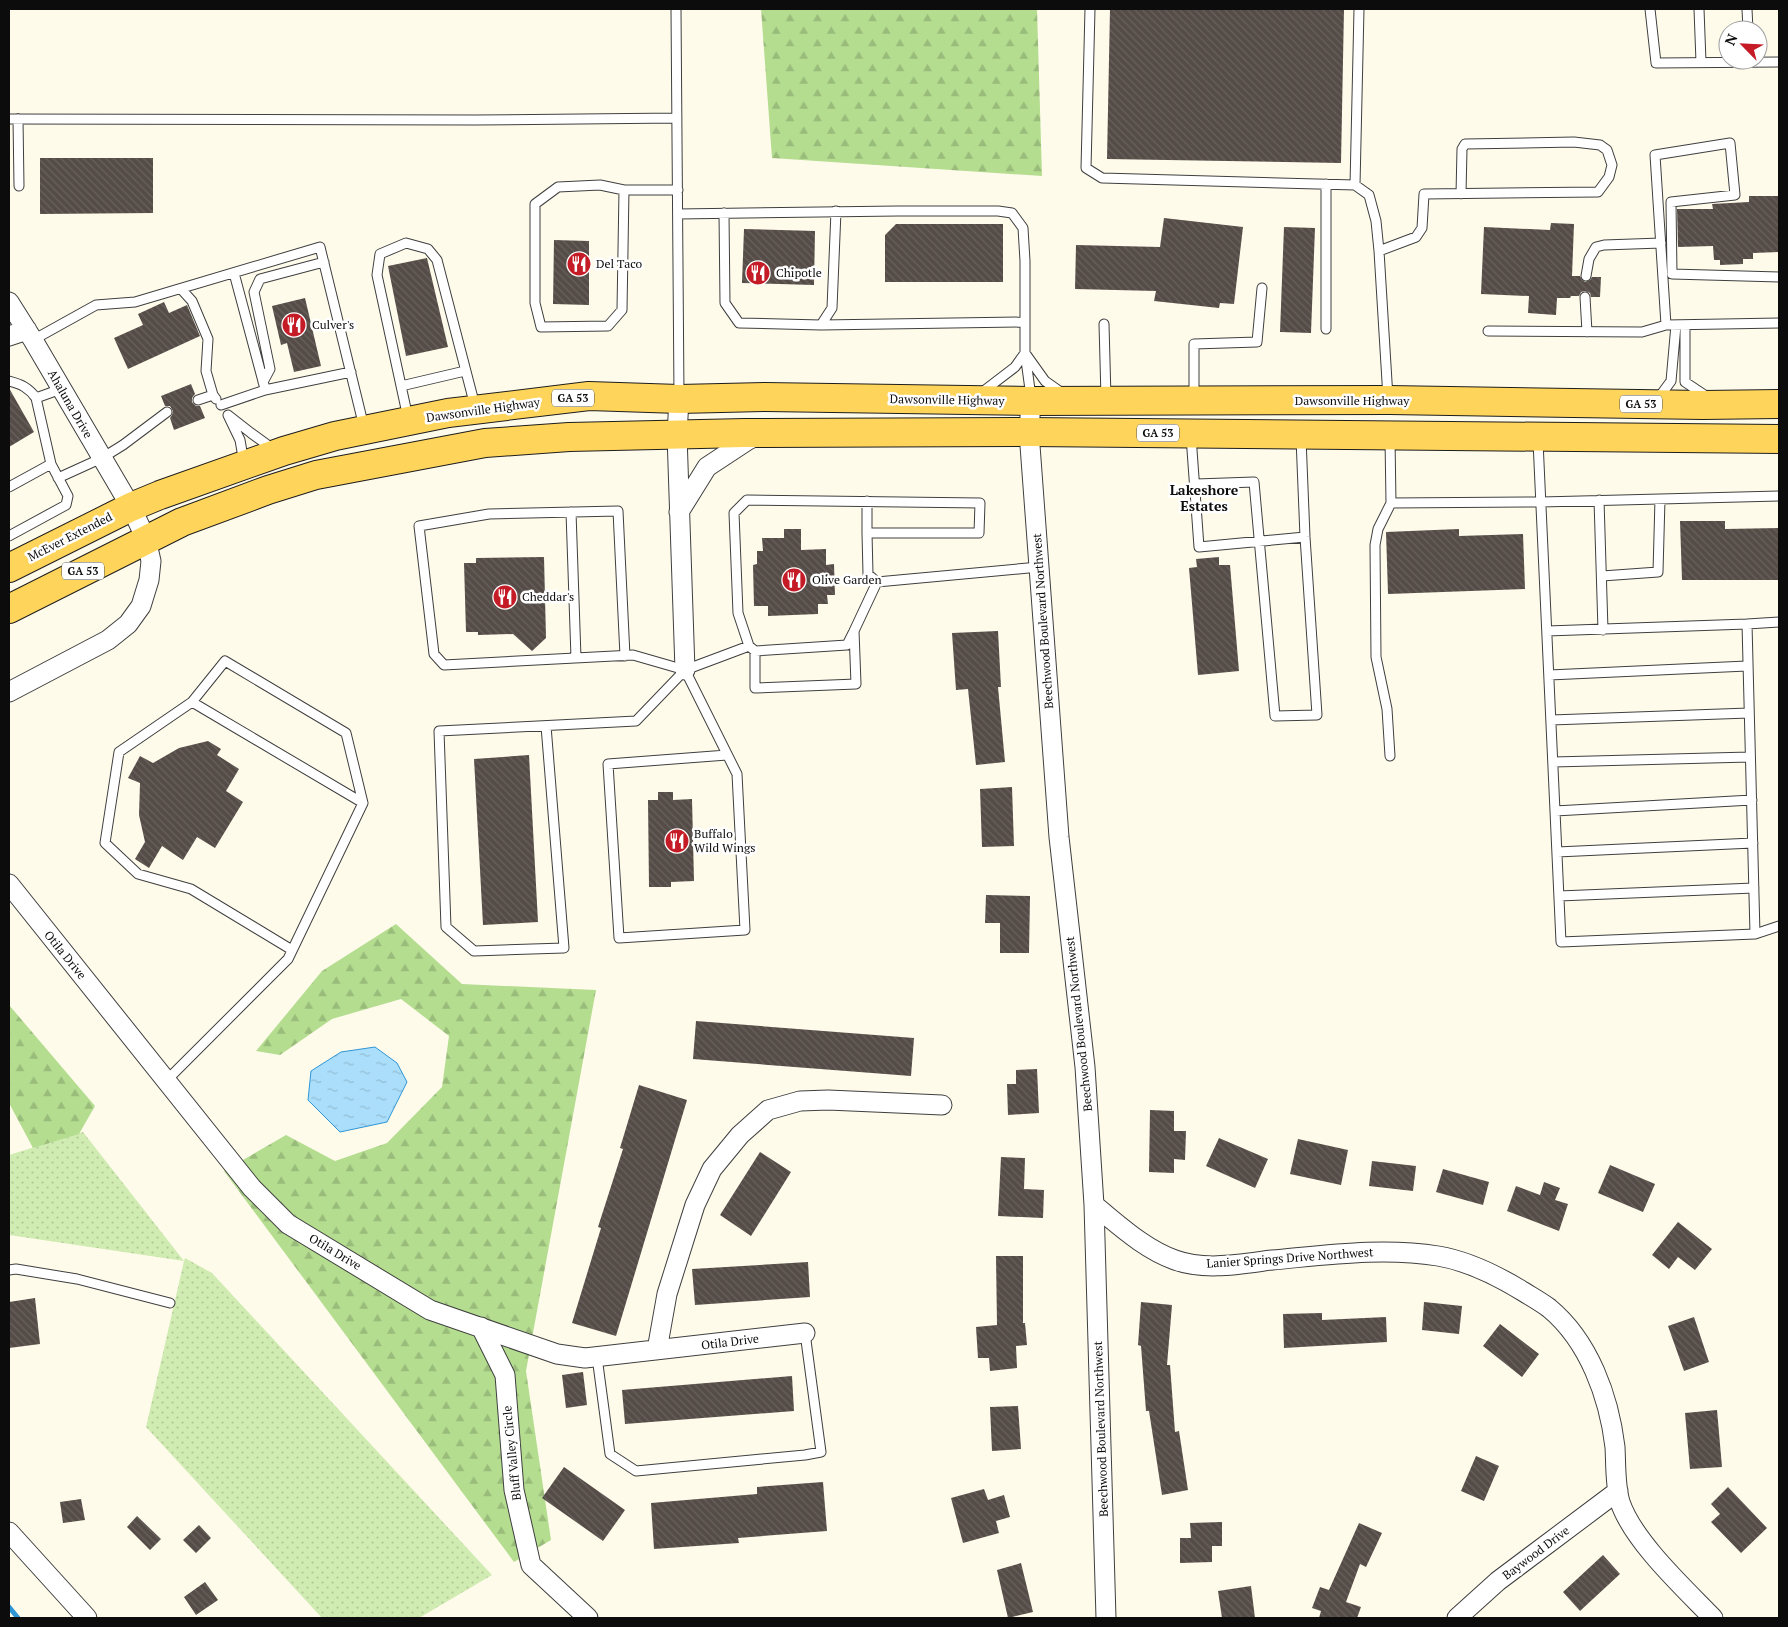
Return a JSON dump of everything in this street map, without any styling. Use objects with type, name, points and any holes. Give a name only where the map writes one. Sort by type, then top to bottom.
[{"type":"main road","name":"Dawsonville Highway","points":[[131,507],[245,465],[335,436],[476,409],[590,396],[679,399],[765,397],[1031,401],[1388,400],[1720,405],[1779,404]]},
{"type":"main road","points":[[1388,400],[1390,436]]},
{"type":"main road","name":"GA 53","points":[[9,609],[182,522],[268,490],[316,475],[485,443],[569,437],[762,433],[1029,432],[1779,439]]},
{"type":"main road","name":"McEver Extended","points":[[9,568],[131,507]]},
{"type":"street","name":"Ahaluna Drive","points":[[9,302],[131,507],[146,539]]},
{"type":"street","points":[[9,336],[30,335]]},
{"type":"street","points":[[679,399],[676,436],[685,670]]},
{"type":"street","name":"Beechwood Boulevard Northwest","points":[[1031,401],[1029,432],[1059,837],[1085,1067],[1094,1206],[1106,1618]]},
{"type":"street","points":[[679,512],[707,467],[762,433]]},
{"type":"street","points":[[9,692],[108,640],[128,624],[141,606],[149,580],[151,560],[146,539]]},
{"type":"street","name":"Otila Drive","points":[[9,884],[252,1188],[288,1224],[430,1310],[556,1354],[585,1358],[805,1333]]},
{"type":"street","points":[[657,1350],[667,1294],[695,1205],[712,1169],[740,1135],[768,1110],[800,1101],[828,1100],[942,1105]]},
{"type":"street","name":"Lanier Springs Drive Northwest","points":[[1094,1206],[1146,1246],[1175,1260],[1194,1264],[1227,1265],[1373,1251],[1438,1256],[1475,1267],[1512,1285],[1549,1308],[1576,1336],[1595,1370],[1606,1405],[1614,1445],[1618,1491],[1627,1519],[1645,1545],[1713,1618]]},
{"type":"street","name":"Bluff Valley Circle","points":[[481,1327],[505,1375],[514,1490],[530,1565],[588,1618]]},
{"type":"street","name":"Baywood Drive","points":[[1457,1618],[1498,1582],[1618,1491]]},
{"type":"street","points":[[9,1532],[87,1618]]},
{"type":"lane","points":[[676,9],[679,399]]},
{"type":"lane","points":[[1090,9],[1086,168],[1102,178],[1356,185],[1369,195],[1376,221],[1379,251],[1388,400]]},
{"type":"lane","points":[[1356,185],[1359,9]]},
{"type":"lane","points":[[1650,9],[1656,63],[1718,62]]},
{"type":"lane","points":[[1699,9],[1701,62]]},
{"type":"lane","points":[[19,186],[14,119],[502,120],[677,118]]},
{"type":"lane","points":[[1379,251],[1416,237],[1422,228],[1424,194],[1461,194],[1598,192],[1609,177],[1612,165],[1607,150],[1600,144],[1574,142],[1465,144],[1462,149],[1461,194]]},
{"type":"lane","points":[[1666,325],[1656,155],[1730,143],[1735,195],[1671,202],[1672,274],[1779,277]]},
{"type":"lane","points":[[1326,184],[1326,329]]},
{"type":"lane","points":[[624,190],[622,310],[608,326],[541,327],[534,303],[535,204],[558,187],[600,185],[624,190],[678,190]]},
{"type":"lane","points":[[678,214],[836,211],[998,211],[1012,213],[1023,228],[1025,354],[1031,401]]},
{"type":"lane","points":[[821,325],[832,308],[836,211]]},
{"type":"lane","points":[[724,213],[725,303],[738,323],[821,325],[1025,322]]},
{"type":"lane","points":[[409,421],[377,275],[380,254],[406,243],[428,249],[437,260],[476,409]]},
{"type":"lane","points":[[1586,276],[1589,258],[1596,246],[1661,243]]},
{"type":"lane","points":[[30,335],[96,305],[135,302],[182,290],[320,247],[365,430]]},
{"type":"lane","points":[[264,386],[270,369],[254,292],[260,279],[324,262]]},
{"type":"lane","points":[[234,273],[264,386]]},
{"type":"lane","points":[[1194,401],[1194,344],[1257,342],[1262,288]]},
{"type":"lane","points":[[182,290],[192,302],[208,339],[206,372],[213,396],[228,415],[250,433],[280,453]]},
{"type":"lane","points":[[1585,297],[1587,332]]},
{"type":"lane","points":[[1488,331],[1642,332],[1666,325],[1779,323]]},
{"type":"lane","points":[[1104,324],[1106,401]]},
{"type":"lane","points":[[1654,404],[1671,381],[1680,325]]},
{"type":"lane","points":[[1680,325],[1684,382],[1720,405]]},
{"type":"lane","points":[[970,400],[989,388],[1015,367],[1025,354]]},
{"type":"lane","points":[[1025,354],[1044,382],[1073,401]]},
{"type":"lane","points":[[401,386],[465,371]]},
{"type":"lane","points":[[220,405],[264,386],[351,372]]},
{"type":"lane","points":[[9,381],[19,383],[31,391],[36,398],[51,464],[68,496],[66,506],[9,536]]},
{"type":"lane","points":[[36,398],[61,389]]},
{"type":"lane","points":[[198,400],[213,396]]},
{"type":"lane","points":[[58,478],[102,458],[168,412]]},
{"type":"lane","points":[[228,415],[240,440],[245,465]]},
{"type":"lane","points":[[1191,434],[1199,548],[1305,537]]},
{"type":"lane","points":[[1196,484],[1254,482],[1275,716],[1316,715],[1301,435]]},
{"type":"lane","points":[[1390,436],[1391,503],[1378,529],[1375,545],[1376,657],[1387,708],[1390,756]]},
{"type":"lane","points":[[1538,438],[1561,942],[1755,934],[1779,926]]},
{"type":"lane","points":[[9,488],[51,464]]},
{"type":"lane","points":[[1391,503],[1541,502],[1779,496]]},
{"type":"lane","points":[[1602,576],[1658,572],[1660,499]]},
{"type":"lane","points":[[854,631],[856,684],[755,688],[752,648],[738,614],[734,513],[747,500],[980,503],[979,533],[867,533]]},
{"type":"lane","points":[[1599,500],[1603,630]]},
{"type":"lane","points":[[867,502],[868,574],[877,582],[1039,567]]},
{"type":"lane","points":[[625,656],[618,511],[489,514],[419,526],[434,654],[444,665],[625,656],[632,655],[685,670],[737,774],[745,930],[619,938],[608,764],[727,755]]},
{"type":"lane","points":[[571,512],[576,658]]},
{"type":"lane","points":[[546,726],[564,948],[474,951],[446,928],[439,731],[636,721],[685,670],[752,648],[847,645],[877,582]]},
{"type":"lane","points":[[1547,631],[1779,622]]},
{"type":"lane","points":[[1746,624],[1755,934]]},
{"type":"lane","points":[[166,1081],[288,959],[363,803],[346,733],[225,661],[192,702],[119,752],[105,843],[138,874],[191,889],[292,950]]},
{"type":"lane","points":[[1549,675],[1748,666]]},
{"type":"lane","points":[[192,702],[363,803]]},
{"type":"lane","points":[[1551,720],[1748,713]]},
{"type":"lane","points":[[1553,762],[1750,756]]},
{"type":"lane","points":[[1555,811],[1752,800]]},
{"type":"lane","points":[[1557,852],[1753,843]]},
{"type":"lane","points":[[1559,896],[1754,888]]},
{"type":"lane","points":[[9,1270],[16,1269],[77,1279],[170,1303]]},
{"type":"lane","points":[[597,1357],[610,1454],[636,1471],[806,1454],[821,1452],[805,1333]]},
{"type":"green space","points":[[761,9],[1037,9],[1042,176],[772,158]]},
{"type":"green space","points":[[396,924],[462,984],[596,990],[526,1371],[551,1540],[514,1562],[224,1171],[286,1135],[335,1161],[387,1143],[442,1087],[449,1036],[401,999],[332,1019],[280,1055],[256,1051],[322,971]]},
{"type":"green space","points":[[9,1005],[95,1106],[79,1134],[33,1148],[9,1103]]},
{"type":"green space","points":[[83,1132],[184,1261],[9,1235],[9,1155]]},
{"type":"green space","points":[[185,1258],[212,1273],[492,1575],[419,1618],[322,1618],[146,1427]]},
{"type":"water","points":[[375,1047],[397,1063],[407,1082],[387,1122],[340,1132],[308,1100],[311,1071],[341,1052]]},
{"type":"building","points":[[1110,9],[1344,9],[1341,163],[1107,159]]},
{"type":"building","points":[[40,158],[153,158],[153,213],[40,214]]},
{"type":"building","points":[[1749,196],[1779,196],[1779,252],[1753,253],[1753,259],[1743,259],[1743,264],[1720,265],[1720,260],[1714,260],[1713,246],[1678,247],[1677,209],[1713,209],[1712,204],[1749,202]]},
{"type":"building","points":[[1164,218],[1243,227],[1234,304],[1220,303],[1219,308],[1154,301],[1156,291],[1075,289],[1076,245],[1160,247]]},
{"type":"building","points":[[1551,223],[1574,224],[1572,276],[1580,276],[1585,282],[1592,277],[1601,277],[1600,297],[1591,297],[1590,293],[1585,291],[1581,292],[1579,296],[1557,298],[1556,315],[1528,313],[1529,296],[1481,294],[1484,227],[1550,230]]},
{"type":"building","points":[[896,224],[1003,224],[1003,282],[885,282],[885,235]]},
{"type":"building","points":[[1284,227],[1315,228],[1311,333],[1280,332]]},
{"type":"building","points":[[744,229],[815,231],[814,285],[742,283]]},
{"type":"building","points":[[554,240],[589,241],[589,305],[553,304]]},
{"type":"building","points":[[427,258],[448,347],[406,356],[388,266]]},
{"type":"building","name":"Culver's","points":[[305,298],[321,366],[294,372],[287,343],[281,345],[272,306]]},
{"type":"building","points":[[164,302],[169,313],[187,305],[200,336],[128,369],[114,338],[143,325],[138,314]]},
{"type":"building","points":[[191,384],[195,394],[192,402],[196,406],[200,406],[205,418],[174,430],[170,418],[173,411],[170,406],[165,406],[161,396]]},
{"type":"building","points":[[9,388],[34,432],[9,447]]},
{"type":"building","points":[[1680,521],[1725,521],[1725,529],[1779,528],[1779,580],[1682,580]]},
{"type":"building","name":"Olive Garden","points":[[784,529],[801,529],[801,550],[826,549],[826,565],[834,564],[835,595],[827,595],[828,604],[818,604],[818,614],[768,616],[768,606],[754,606],[753,565],[757,564],[757,551],[763,551],[762,538],[784,538]]},
{"type":"building","points":[[1459,529],[1459,536],[1523,534],[1525,589],[1388,594],[1386,532]]},
{"type":"building","name":"Cheddar's","points":[[544,557],[546,638],[532,651],[513,634],[478,635],[478,632],[466,632],[464,563],[476,563],[476,558]]},
{"type":"building","points":[[1219,557],[1219,565],[1230,565],[1239,671],[1198,675],[1189,568],[1197,567],[1196,559]]},
{"type":"building","points":[[998,631],[1001,687],[998,687],[1005,762],[976,765],[968,689],[956,690],[952,633]]},
{"type":"building","points":[[208,741],[221,749],[217,755],[239,769],[226,791],[243,802],[215,848],[197,837],[183,860],[162,846],[149,868],[135,859],[145,842],[139,815],[140,783],[128,778],[140,756],[153,763],[179,748]]},
{"type":"building","points":[[529,755],[538,922],[483,925],[474,759]]},
{"type":"building","points":[[1012,787],[1014,846],[982,847],[980,789]]},
{"type":"building","points":[[658,792],[673,792],[673,800],[692,799],[694,881],[671,882],[671,887],[649,887],[648,800],[658,800]]},
{"type":"building","points":[[986,895],[1030,896],[1029,953],[1000,953],[1000,923],[985,923]]},
{"type":"building","points":[[696,1021],[914,1038],[911,1076],[693,1059]]},
{"type":"building","points":[[1037,1069],[1039,1113],[1008,1115],[1007,1084],[1016,1084],[1016,1070]]},
{"type":"building","points":[[639,1085],[687,1100],[616,1336],[572,1323],[601,1228],[598,1227],[623,1149],[620,1148]]},
{"type":"building","points":[[1150,1110],[1174,1111],[1174,1131],[1186,1131],[1185,1160],[1174,1159],[1174,1173],[1149,1172]]},
{"type":"building","points":[[1219,1138],[1268,1159],[1255,1188],[1206,1166]]},
{"type":"building","points":[[1298,1139],[1348,1150],[1341,1185],[1290,1174]]},
{"type":"building","points":[[760,1152],[791,1172],[751,1236],[720,1215]]},
{"type":"building","points":[[1001,1157],[1025,1158],[1024,1189],[1044,1190],[1043,1218],[998,1216]]},
{"type":"building","points":[[1372,1161],[1416,1166],[1413,1191],[1369,1186]]},
{"type":"building","points":[[1610,1165],[1655,1184],[1643,1212],[1598,1193]]},
{"type":"building","points":[[1443,1169],[1489,1182],[1483,1205],[1436,1192]]},
{"type":"building","points":[[1544,1182],[1560,1188],[1555,1200],[1568,1204],[1559,1231],[1507,1211],[1516,1186],[1540,1195]]},
{"type":"building","points":[[1678,1222],[1712,1249],[1695,1270],[1678,1257],[1669,1269],[1652,1255]]},
{"type":"building","points":[[996,1256],[1023,1256],[1023,1323],[1025,1323],[1027,1345],[1016,1346],[1017,1368],[990,1371],[989,1358],[978,1358],[976,1327],[997,1325]]},
{"type":"building","points":[[808,1262],[810,1297],[695,1305],[692,1269]]},
{"type":"building","points":[[35,1298],[40,1344],[9,1348],[9,1302]]},
{"type":"building","points":[[1141,1302],[1172,1305],[1167,1365],[1170,1365],[1175,1432],[1179,1431],[1188,1490],[1162,1495],[1149,1411],[1146,1411],[1141,1346],[1138,1345]]},
{"type":"building","points":[[1424,1302],[1462,1306],[1459,1334],[1422,1330]]},
{"type":"building","points":[[1322,1313],[1322,1320],[1386,1317],[1387,1342],[1284,1348],[1283,1314]]},
{"type":"building","points":[[1694,1317],[1709,1362],[1684,1371],[1668,1326]]},
{"type":"building","points":[[1500,1324],[1539,1354],[1522,1377],[1483,1346]]},
{"type":"building","points":[[583,1372],[587,1405],[566,1408],[562,1375]]},
{"type":"building","points":[[792,1376],[794,1411],[625,1424],[622,1390]]},
{"type":"building","points":[[1018,1406],[1021,1449],[992,1451],[990,1407]]},
{"type":"building","points":[[1717,1410],[1722,1467],[1690,1469],[1685,1413]]},
{"type":"building","points":[[1476,1456],[1499,1466],[1484,1501],[1461,1491]]},
{"type":"building","points":[[564,1467],[625,1510],[603,1541],[542,1498]]},
{"type":"building","points":[[823,1482],[827,1531],[738,1538],[739,1543],[654,1549],[651,1503],[757,1494],[757,1487]]},
{"type":"building","points":[[1728,1487],[1767,1528],[1741,1553],[1711,1522],[1720,1514],[1711,1504]]},
{"type":"building","points":[[984,1489],[988,1500],[1004,1495],[1010,1517],[996,1521],[999,1533],[963,1543],[951,1498]]},
{"type":"building","points":[[81,1499],[85,1520],[63,1523],[60,1502]]},
{"type":"building","points":[[137,1516],[161,1539],[150,1550],[127,1527]]},
{"type":"building","points":[[1222,1522],[1222,1546],[1212,1546],[1212,1562],[1180,1563],[1180,1538],[1191,1538],[1190,1523]]},
{"type":"building","points":[[1359,1523],[1382,1533],[1366,1567],[1360,1564],[1346,1602],[1361,1607],[1357,1618],[1319,1618],[1321,1611],[1312,1608],[1320,1587],[1329,1590]]},
{"type":"building","points":[[199,1525],[211,1538],[196,1553],[183,1540]]},
{"type":"building","points":[[1603,1555],[1620,1574],[1580,1611],[1563,1592]]},
{"type":"building","points":[[1021,1563],[1033,1612],[1008,1618],[997,1570]]},
{"type":"building","points":[[205,1582],[218,1600],[196,1615],[184,1597]]},
{"type":"building","points":[[1251,1586],[1255,1618],[1222,1618],[1218,1591]]},
{"type":"waterway","points":[[9,1607],[18,1618]]},
{"type":"place","name":"Del Taco","points":[[579,264]]},
{"type":"place","name":"Chipotle","points":[[758,273]]},
{"type":"place","name":"Culver's","points":[[294,325]]},
{"type":"place","name":"Olive Garden","points":[[794,580]]},
{"type":"place","name":"Cheddar's","points":[[505,597]]},
{"type":"place","name":"Buffalo Wild Wings","points":[[677,841]]},
{"type":"district","name":"Lakeshore Estates","points":[[1204,498]]}]
